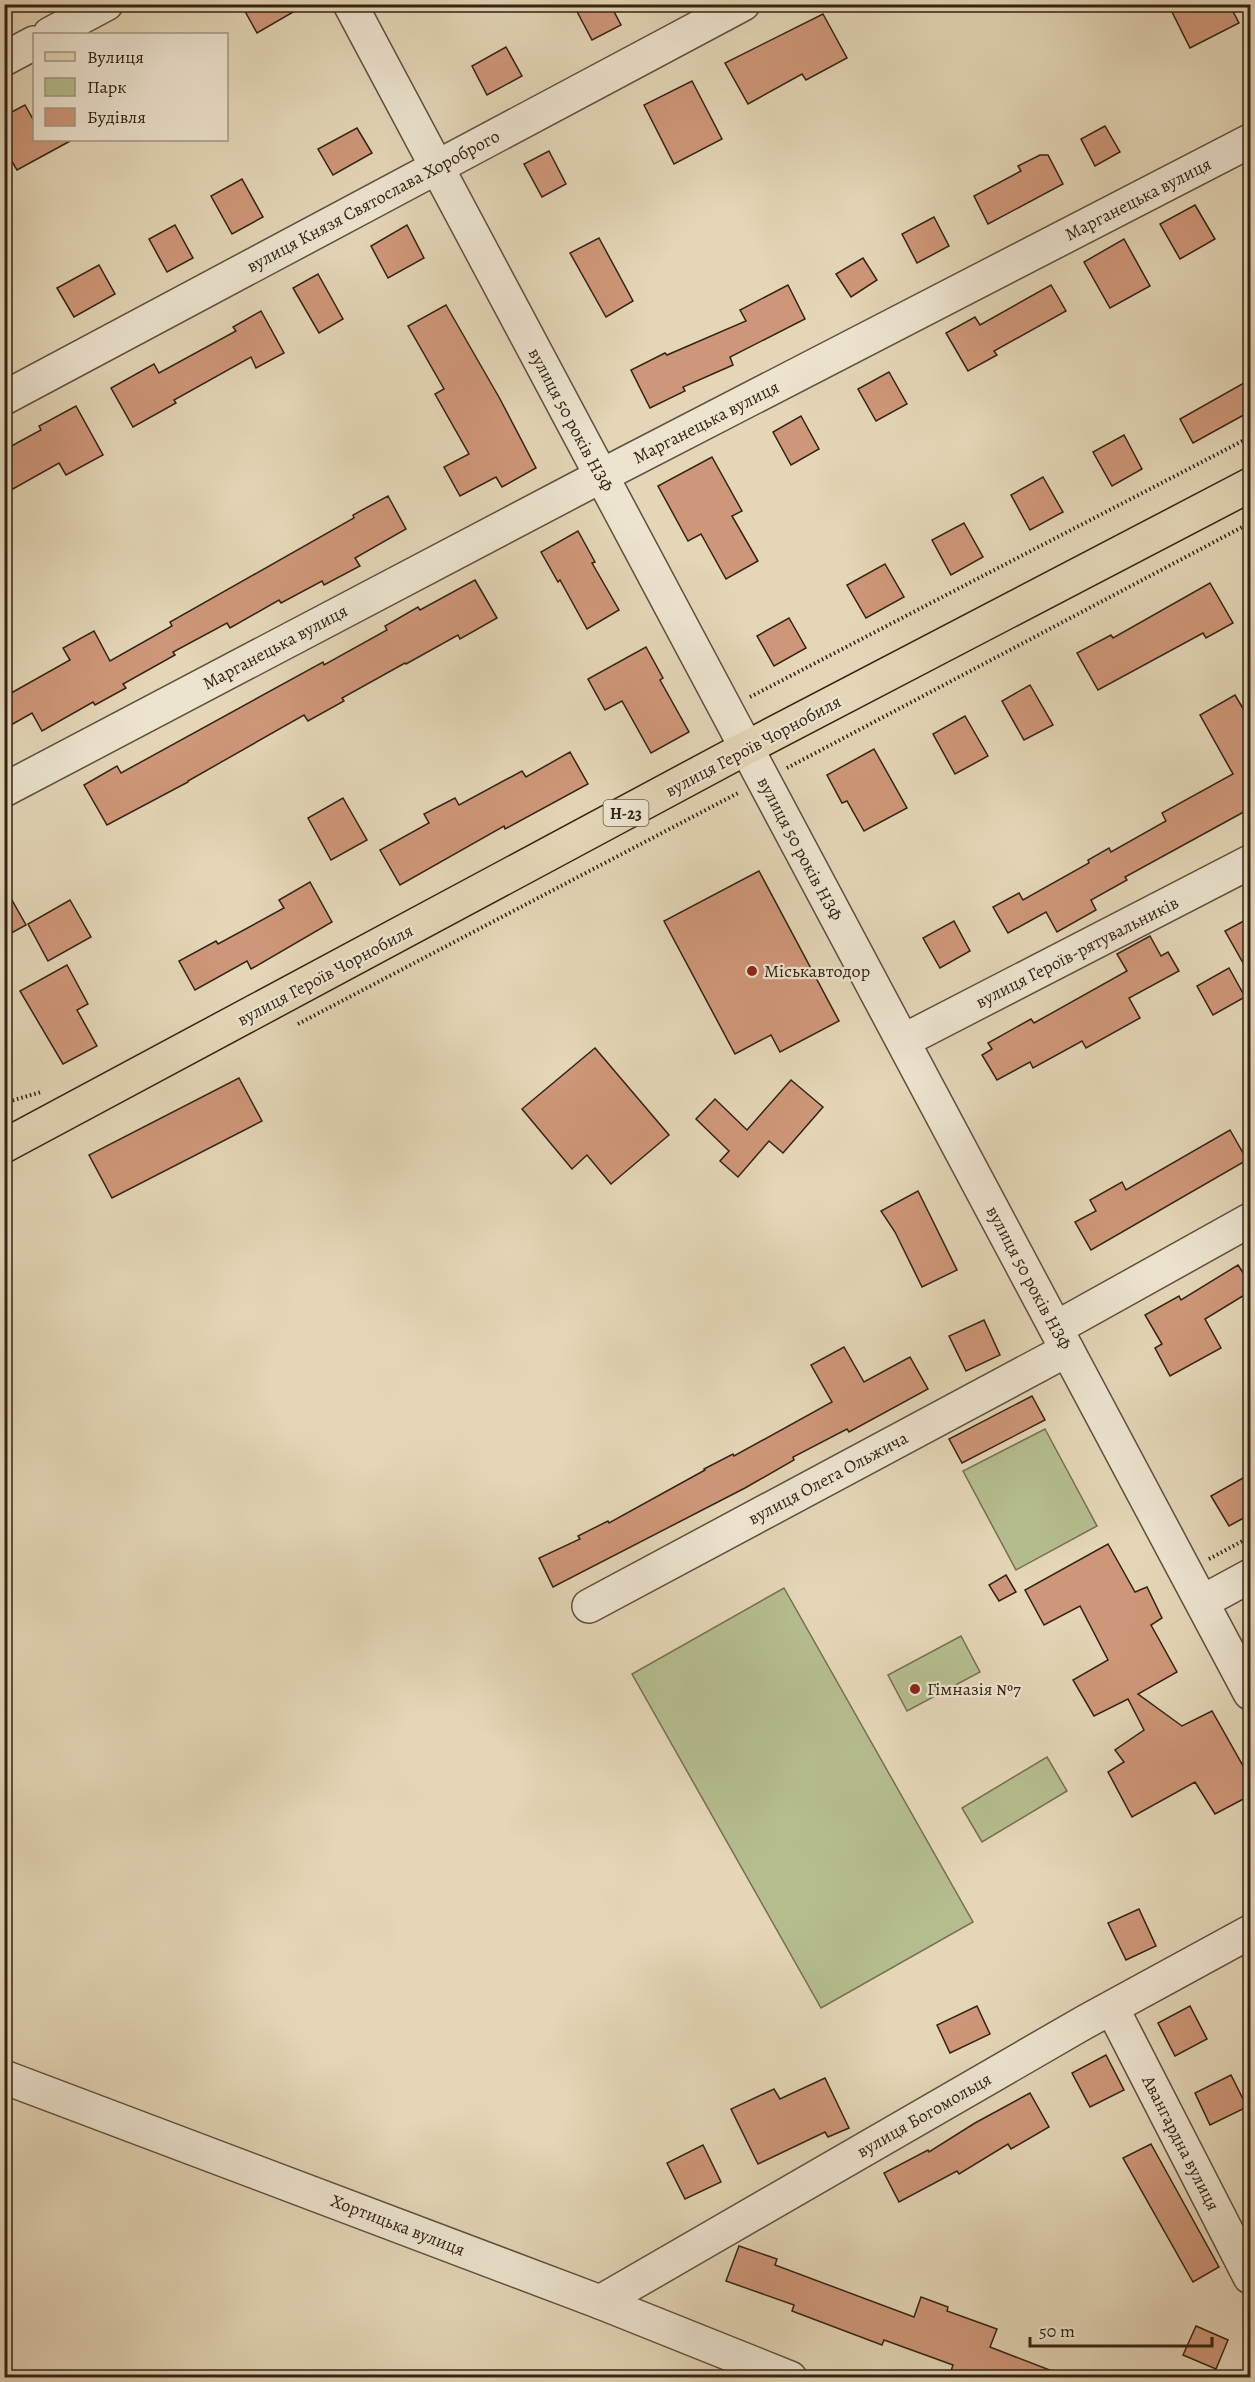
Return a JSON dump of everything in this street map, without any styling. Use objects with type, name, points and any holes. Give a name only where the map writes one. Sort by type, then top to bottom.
[{"type":"main road","name":"вулиця Героїв Чорнобиля","points":[[4,1146],[746,748],[1251,485]]},
{"type":"street","points":[[52,33],[106,4]]},
{"type":"street","name":"вулиця 50 років НЗФ","points":[[350,4],[1251,1693]]},
{"type":"street","name":"вулиця Князя Святослава Хороброго","points":[[4,398],[742,4]]},
{"type":"street","points":[[4,59],[33,44]]},
{"type":"street","name":"Марганецька вулиця","points":[[4,790],[601,476],[1251,141]]},
{"type":"street","name":"вулиця Героїв-рятувальників","points":[[903,1041],[1251,862]]},
{"type":"street","name":"вулиця Олега Ольжича","points":[[589,1606],[1062,1339],[1251,1220]]},
{"type":"street","points":[[1202,1602],[1251,1576]]},
{"type":"street","name":"вулиця Богомольця","points":[[600,2302],[1112,2008],[1251,1932]]},
{"type":"street","name":"Авангардна вулиця","points":[[1112,2008],[1251,2277]]},
{"type":"street","name":"Хортицька вулиця","points":[[4,2077],[600,2302],[780,2376]]},
{"type":"path","points":[[726,710],[1251,437]]},
{"type":"path","points":[[289,1028],[1251,523]]},
{"type":"path","points":[[4,1103],[50,1089]]},
{"type":"path","points":[[1185,1571],[1251,1537]]},
{"type":"green space","points":[[1045,1429],[1097,1526],[1016,1570],[963,1471]]},
{"type":"green space","points":[[784,1588],[973,1922],[821,2008],[632,1674]]},
{"type":"green space","points":[[961,1636],[980,1672],[907,1711],[888,1675]]},
{"type":"green space","points":[[1047,1757],[1067,1791],[982,1842],[962,1808]]},
{"type":"building","points":[[241,4],[307,4],[257,33]]},
{"type":"building","points":[[573,4],[610,4],[621,25],[592,40]]},
{"type":"building","points":[[1168,4],[1229,4],[1239,23],[1190,48]]},
{"type":"building","points":[[823,14],[847,58],[806,80],[802,74],[748,104],[725,63]]},
{"type":"building","points":[[506,47],[522,76],[487,95],[472,66]]},
{"type":"building","points":[[692,81],[722,139],[674,164],[644,105]]},
{"type":"building","points":[[25,105],[33,119],[33,141],[70,141],[17,170],[4,148],[4,116]]},
{"type":"building","points":[[1105,126],[1120,152],[1095,166],[1081,139]]},
{"type":"building","points":[[357,128],[372,153],[333,175],[318,149]]},
{"type":"building","points":[[549,151],[566,184],[542,197],[524,164]]},
{"type":"building","points":[[1040,155],[1048,155],[1063,184],[988,224],[974,196],[1021,171],[1018,166]]},
{"type":"building","points":[[242,179],[263,217],[232,234],[211,196]]},
{"type":"building","points":[[1195,205],[1215,239],[1180,259],[1160,224]]},
{"type":"building","points":[[934,217],[949,246],[917,263],[902,234]]},
{"type":"building","points":[[175,225],[193,258],[167,272],[149,239]]},
{"type":"building","points":[[407,225],[424,258],[388,278],[371,246]]},
{"type":"building","points":[[599,238],[633,301],[606,317],[570,253]]},
{"type":"building","points":[[1124,239],[1150,286],[1110,308],[1084,262]]},
{"type":"building","points":[[863,258],[877,280],[851,297],[836,274]]},
{"type":"building","points":[[99,265],[115,294],[74,317],[57,288]]},
{"type":"building","points":[[318,274],[343,319],[319,333],[293,288]]},
{"type":"building","points":[[788,285],[805,319],[730,357],[733,365],[683,387],[685,391],[650,408],[631,370],[665,353],[667,355],[746,321],[740,310]]},
{"type":"building","points":[[1051,285],[1066,311],[994,351],[997,355],[968,371],[946,333],[975,317],[980,325]]},
{"type":"building","points":[[446,305],[500,399],[536,468],[502,487],[496,477],[460,496],[444,467],[469,454],[435,394],[444,389],[408,326]]},
{"type":"building","points":[[261,311],[284,353],[256,368],[251,357],[174,400],[176,403],[133,427],[111,388],[154,364],[159,373],[236,331],[233,327]]},
{"type":"building","points":[[889,372],[907,404],[876,421],[858,389]]},
{"type":"building","points":[[1251,379],[1251,411],[1193,443],[1180,419]]},
{"type":"building","points":[[76,406],[103,455],[66,475],[59,463],[4,494],[4,450],[41,430],[39,426]]},
{"type":"building","points":[[801,416],[819,449],[791,465],[773,432]]},
{"type":"building","points":[[1124,435],[1142,469],[1112,486],[1093,452]]},
{"type":"building","points":[[712,457],[742,511],[732,516],[758,561],[726,579],[701,534],[688,541],[658,486]]},
{"type":"building","points":[[1043,477],[1063,512],[1030,530],[1011,495]]},
{"type":"building","points":[[388,496],[406,529],[355,558],[360,566],[324,585],[322,581],[281,603],[279,600],[230,628],[227,623],[173,652],[175,655],[123,684],[126,688],[95,705],[93,702],[42,731],[32,713],[4,729],[4,697],[70,660],[63,648],[94,631],[110,661],[172,626],[170,622],[354,518],[353,515]]},
{"type":"building","points":[[964,523],[983,557],[951,575],[932,540]]},
{"type":"building","points":[[578,531],[595,562],[592,563],[619,610],[587,629],[560,580],[558,582],[541,552]]},
{"type":"building","points":[[885,564],[904,597],[866,618],[847,585]]},
{"type":"building","points":[[475,580],[497,618],[460,639],[458,635],[405,663],[342,698],[344,701],[308,721],[304,715],[188,782],[107,825],[84,785],[117,766],[121,773],[323,662],[324,665],[387,630],[385,626],[418,607],[420,610]]},
{"type":"building","points":[[1210,583],[1233,623],[1206,638],[1203,633],[1098,690],[1077,653],[1111,635],[1113,638]]},
{"type":"building","points":[[789,618],[806,648],[774,666],[757,636]]},
{"type":"building","points":[[646,647],[663,678],[660,680],[689,732],[651,753],[622,701],[605,710],[588,679]]},
{"type":"building","points":[[1030,685],[1053,725],[1024,740],[1002,701]]},
{"type":"building","points":[[1235,695],[1251,722],[1251,808],[1125,877],[1127,880],[1091,900],[1096,910],[1057,932],[1046,912],[1008,933],[993,907],[1019,893],[1023,900],[1089,863],[1088,860],[1109,848],[1111,852],[1166,821],[1162,813],[1233,774],[1200,715]]},
{"type":"building","points":[[965,716],[988,756],[955,774],[933,734]]},
{"type":"building","points":[[874,749],[907,808],[864,831],[847,801],[842,803],[827,775]]},
{"type":"building","points":[[570,752],[588,784],[505,829],[504,826],[400,885],[380,850],[429,823],[424,814],[455,798],[459,805],[522,771],[526,777]]},
{"type":"building","points":[[343,798],[367,840],[331,860],[308,818]]},
{"type":"building","name":"Міськавтодор","points":[[759,871],[839,1021],[780,1052],[771,1035],[735,1054],[664,921]]},
{"type":"building","points":[[310,882],[332,922],[251,969],[247,961],[195,990],[179,961],[216,941],[218,944],[284,908],[279,900]]},
{"type":"building","points":[[4,886],[26,925],[4,937]]},
{"type":"building","points":[[70,900],[91,937],[48,961],[28,924]]},
{"type":"building","points":[[1251,917],[1251,977],[1225,931]]},
{"type":"building","points":[[954,921],[970,951],[940,968],[923,938]]},
{"type":"building","points":[[1150,936],[1161,956],[1168,952],[1179,971],[1129,998],[1140,1018],[1086,1048],[1082,1041],[1033,1068],[1030,1062],[997,1080],[982,1055],[992,1049],[988,1043],[1031,1019],[1034,1023],[1127,971],[1117,954]]},
{"type":"building","points":[[67,965],[88,1004],[77,1010],[97,1046],[63,1064],[20,991]]},
{"type":"building","points":[[1229,968],[1245,997],[1213,1015],[1197,986]]},
{"type":"building","points":[[595,1048],[669,1135],[611,1184],[587,1155],[572,1169],[522,1109]]},
{"type":"building","points":[[239,1078],[262,1121],[112,1198],[89,1155]]},
{"type":"building","points":[[791,1080],[823,1107],[783,1153],[769,1141],[738,1177],[720,1161],[729,1151],[696,1119],[715,1099],[747,1130]]},
{"type":"building","points":[[1230,1130],[1247,1160],[1091,1250],[1075,1222],[1096,1211],[1090,1200],[1122,1182],[1126,1190]]},
{"type":"building","points":[[918,1191],[957,1270],[922,1287],[895,1232],[881,1211]]},
{"type":"building","points":[[1238,1265],[1251,1285],[1251,1291],[1205,1319],[1221,1348],[1170,1376],[1155,1348],[1162,1344],[1145,1315],[1179,1296],[1181,1300]]},
{"type":"building","points":[[984,1320],[1000,1355],[966,1371],[949,1336]]},
{"type":"building","points":[[844,1347],[864,1382],[910,1357],[928,1389],[849,1432],[847,1429],[793,1457],[794,1460],[745,1488],[553,1587],[539,1558],[580,1539],[578,1536],[608,1521],[609,1523],[704,1469],[733,1454],[734,1456],[832,1402],[811,1365]]},
{"type":"building","points":[[1032,1396],[1045,1420],[962,1463],[949,1439]]},
{"type":"building","points":[[1243,1478],[1251,1492],[1251,1514],[1229,1526],[1211,1496]]},
{"type":"building","points":[[1108,1544],[1135,1592],[1147,1587],[1162,1618],[1151,1625],[1177,1672],[1138,1694],[1182,1726],[1212,1711],[1251,1780],[1251,1795],[1215,1814],[1195,1782],[1132,1817],[1108,1772],[1124,1762],[1115,1750],[1144,1730],[1128,1699],[1094,1716],[1073,1680],[1108,1660],[1080,1606],[1044,1625],[1025,1590]]},
{"type":"building","points":[[1006,1575],[1016,1592],[999,1601],[989,1585]]},
{"type":"building","points":[[1139,1909],[1156,1946],[1126,1960],[1108,1923]]},
{"type":"building","points":[[977,2006],[990,2034],[950,2053],[937,2025]]},
{"type":"building","points":[[1190,2006],[1207,2039],[1175,2056],[1158,2023]]},
{"type":"building","points":[[1106,2055],[1124,2090],[1090,2107],[1072,2073]]},
{"type":"building","points":[[1231,2075],[1247,2107],[1210,2125],[1195,2093]]},
{"type":"building","points":[[825,2078],[849,2128],[828,2137],[825,2132],[758,2164],[731,2109],[774,2089],[780,2099]]},
{"type":"building","points":[[1030,2093],[1049,2127],[1011,2149],[1008,2144],[959,2174],[957,2171],[899,2202],[884,2173],[928,2150],[929,2152],[975,2123]]},
{"type":"building","points":[[1151,2144],[1219,2267],[1193,2282],[1123,2158]]},
{"type":"building","points":[[703,2145],[721,2182],[685,2199],[667,2163]]},
{"type":"building","points":[[739,2246],[777,2259],[775,2265],[914,2317],[921,2297],[948,2307],[947,2311],[997,2329],[990,2347],[1065,2376],[1064,2378],[968,2378],[951,2371],[953,2365],[884,2340],[882,2345],[792,2311],[794,2305],[726,2281]]},
{"type":"building","points":[[1196,2326],[1228,2340],[1216,2369],[1183,2355]]},
{"type":"railway","points":[[4,2367],[19,2378]]},
{"type":"place","name":"Міськавтодор","points":[[752,971]]},
{"type":"place","name":"Гімназія №7","points":[[915,1689]]}]
